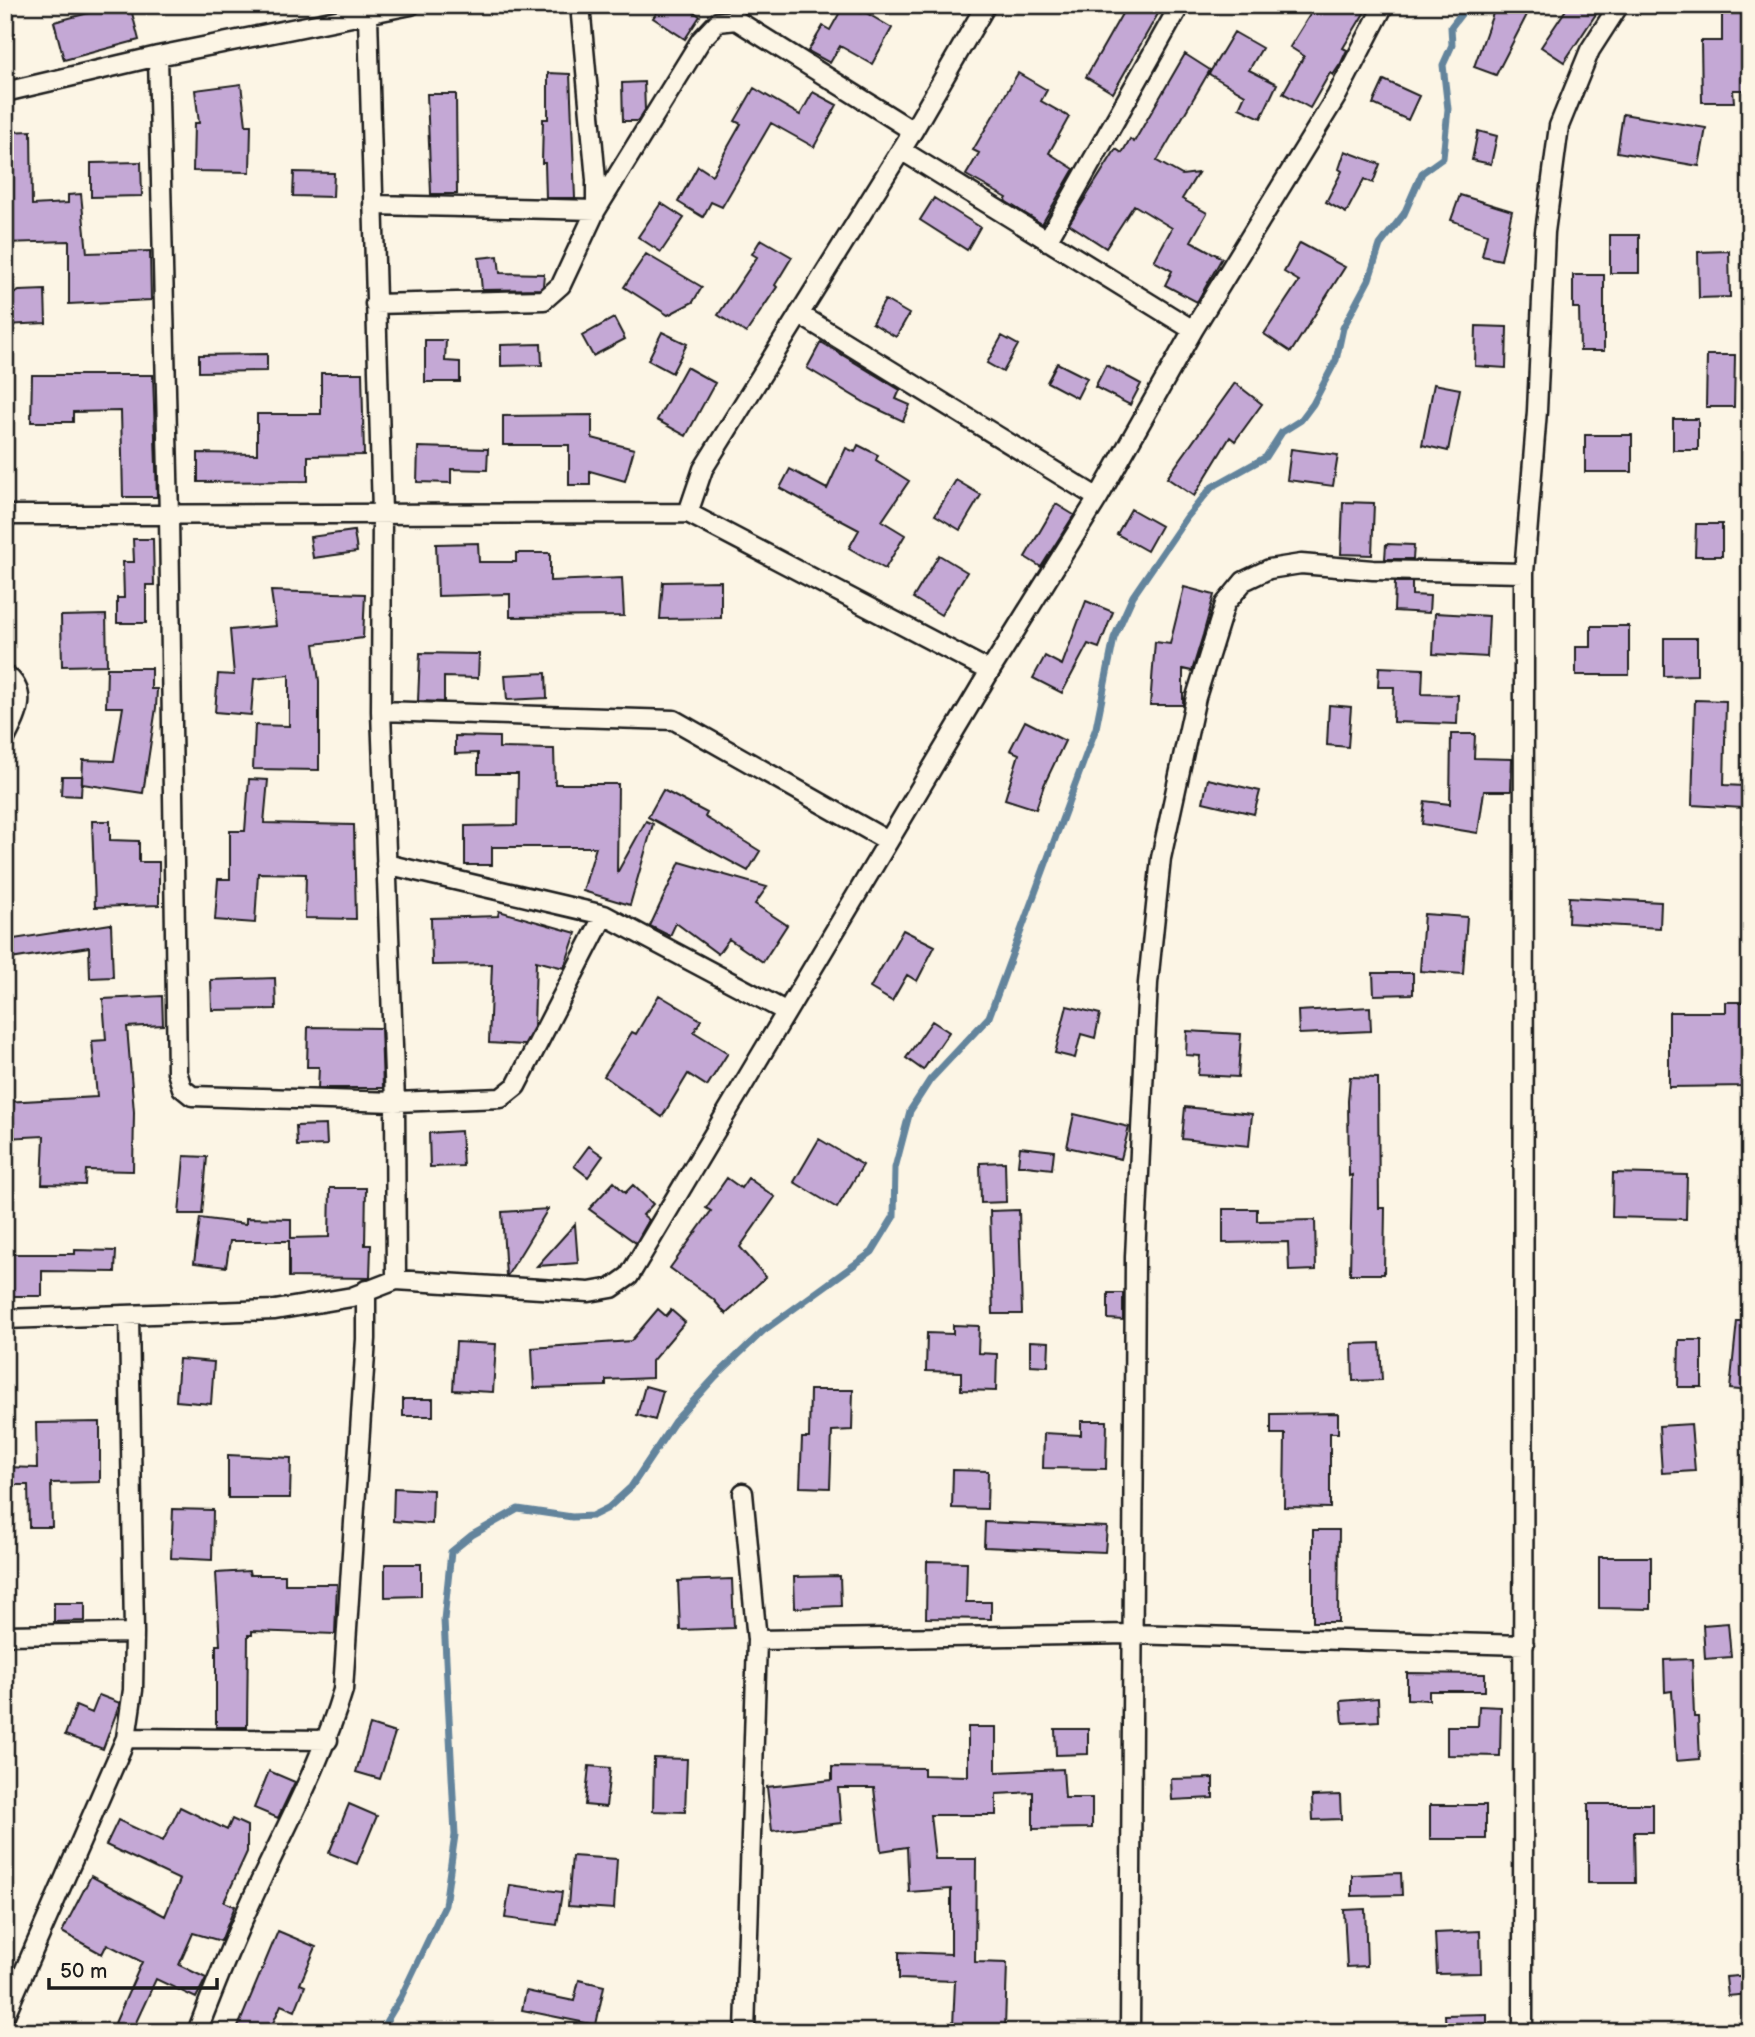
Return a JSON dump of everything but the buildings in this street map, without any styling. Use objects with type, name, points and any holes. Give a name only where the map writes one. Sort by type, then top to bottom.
[{"type":"street","points":[[5,92],[158,56],[368,16],[411,5]]},
{"type":"street","points":[[580,5],[596,180],[596,210]]},
{"type":"street","points":[[688,513],[702,469],[913,131],[986,5]]},
{"type":"street","points":[[1047,241],[1180,5]]},
{"type":"street","points":[[5,1319],[275,1310],[352,1297],[396,1280],[589,1292],[612,1288],[629,1276],[785,1011],[1098,498],[1193,330],[1336,97],[1384,5]]},
{"type":"street","points":[[1523,2032],[1524,573],[1537,411],[1545,232],[1559,126],[1590,50],[1619,5]]},
{"type":"street","points":[[368,16],[382,512],[381,711],[395,1102],[396,1280]]},
{"type":"street","points":[[375,304],[544,300],[561,285],[596,210],[701,40],[718,22],[736,20],[913,131]]},
{"type":"street","points":[[158,56],[169,516],[177,1072],[182,1088],[191,1096],[395,1102],[501,1098],[516,1086],[604,915]]},
{"type":"street","points":[[901,150],[1193,330]]},
{"type":"street","points":[[373,205],[596,210]]},
{"type":"street","points":[[799,314],[1098,498]]},
{"type":"street","points":[[5,515],[688,513],[990,671]]},
{"type":"street","points":[[1130,2032],[1130,1634],[1135,1257],[1148,983],[1161,858],[1196,698],[1225,604],[1244,580],[1269,569],[1301,564],[1373,570],[1524,573]]},
{"type":"street","points":[[5,674],[15,682],[21,696],[18,711],[5,739]]},
{"type":"street","points":[[381,711],[674,720],[888,841]]},
{"type":"street","points":[[386,864],[604,915],[785,1011]]},
{"type":"street","points":[[197,2032],[236,1935],[328,1740],[343,1690],[366,1339],[366,1290]]},
{"type":"street","points":[[5,2015],[126,1738],[133,1690],[134,1633],[129,1315]]},
{"type":"street","points":[[743,1493],[757,1640],[745,2032]]},
{"type":"street","points":[[5,1635],[134,1633]]},
{"type":"street","points":[[757,1640],[1130,1634],[1524,1645]]},
{"type":"street","points":[[126,1738],[328,1740]]},
{"type":"waterway","points":[[380,2032],[401,1997],[445,1905],[455,1835],[444,1620],[451,1552],[472,1535],[518,1509],[572,1517],[592,1516],[608,1508],[631,1487],[675,1421],[716,1376],[763,1331],[872,1252],[894,1216],[895,1168],[910,1111],[930,1080],[989,1017],[1096,728],[1114,638],[1133,596],[1187,517],[1212,487],[1266,457],[1282,432],[1301,420],[1313,404],[1336,360],[1343,328],[1369,279],[1380,245],[1404,214],[1422,173],[1443,158],[1448,109],[1443,65],[1452,45],[1451,27],[1468,5]]}]
